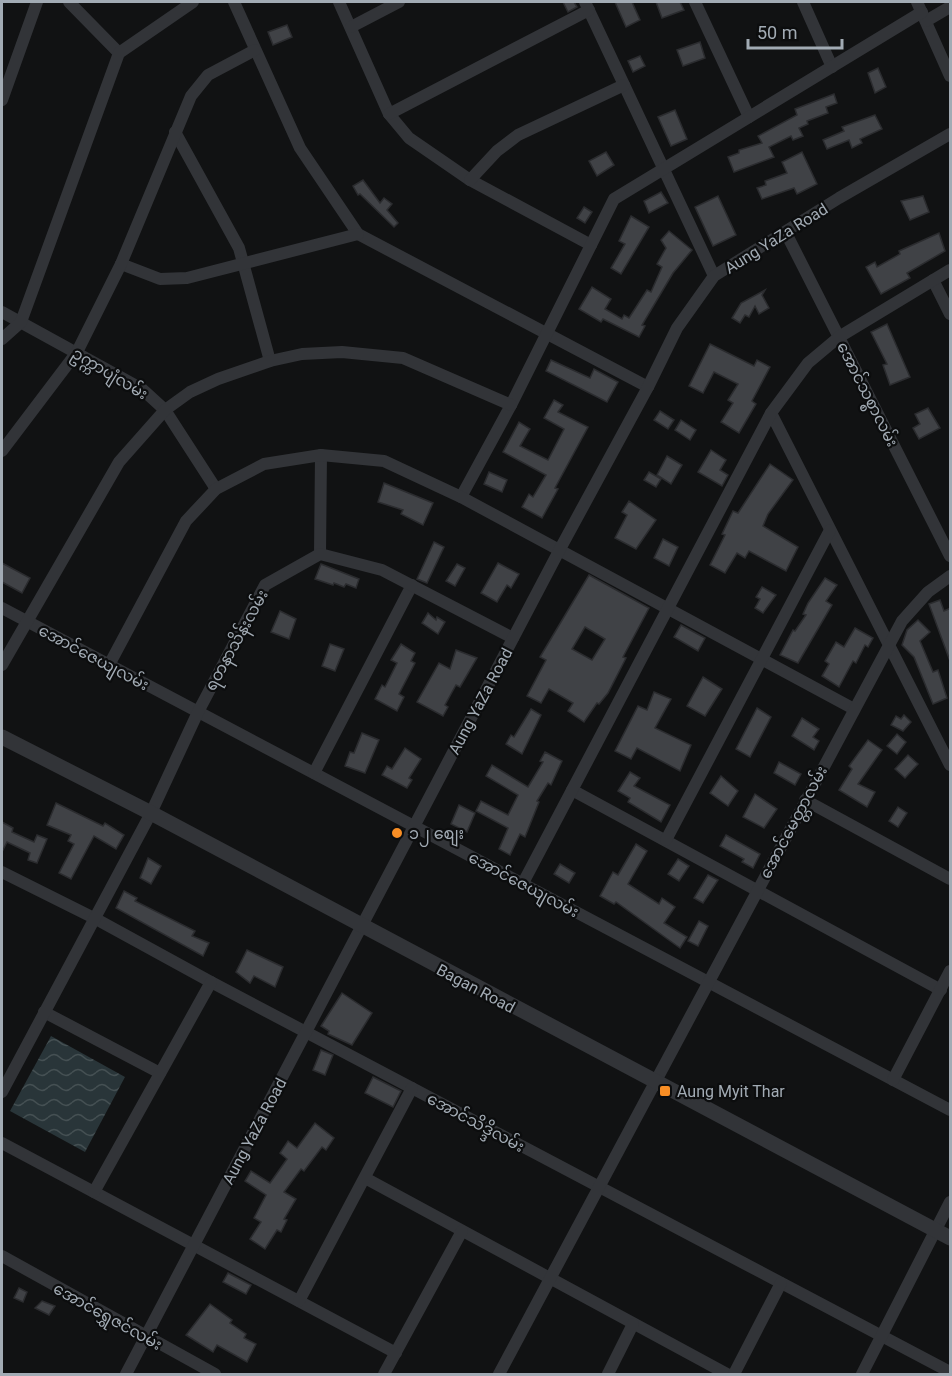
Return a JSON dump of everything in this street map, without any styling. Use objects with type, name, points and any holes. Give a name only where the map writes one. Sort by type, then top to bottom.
[{"type":"street","points":[[2,100],[37,2]]},
{"type":"street","points":[[69,2],[119,53]]},
{"type":"street","points":[[2,339],[21,322],[119,53],[193,2]]},
{"type":"street","points":[[234,2],[300,148],[357,234],[648,387]]},
{"type":"street","points":[[339,2],[389,114],[409,138],[470,180],[591,245]]},
{"type":"street","points":[[351,27],[399,2]]},
{"type":"street","points":[[695,2],[749,117]]},
{"type":"street","points":[[802,2],[832,67]]},
{"type":"street","points":[[389,114],[587,6],[714,276]]},
{"type":"street","points":[[461,497],[511,405],[614,199],[922,12],[951,8]]},
{"type":"street","points":[[922,12],[951,76]]},
{"type":"street","points":[[2,451],[77,352],[121,264],[191,96],[208,75],[255,51]]},
{"type":"street","points":[[470,180],[497,151],[518,135],[624,85]]},
{"type":"street","points":[[175,132],[239,248],[270,361]]},
{"type":"street","name":"Aung YaZa Road","points":[[126,1374],[560,549],[648,387],[677,328],[714,276],[839,198],[951,134]]},
{"type":"street","name":"အောင်သစ္စာလမ်း","points":[[786,233],[951,556]]},
{"type":"street","points":[[121,264],[160,279],[188,278],[243,266],[357,234]]},
{"type":"street","points":[[523,883],[665,609],[771,413],[808,363],[839,337],[951,270]]},
{"type":"street","points":[[933,280],[951,314]]},
{"type":"street","name":"ဥက္ကာပျံလမ်း","points":[[2,312],[142,389],[165,410],[216,489]]},
{"type":"street","points":[[2,664],[119,462],[165,410],[190,392],[270,361],[302,354],[342,352],[402,358],[511,405]]},
{"type":"street","points":[[771,413],[888,646],[951,765]]},
{"type":"street","points":[[321,454],[320,554],[382,570],[513,638]]},
{"type":"street","points":[[109,665],[186,521],[216,489],[264,464],[321,454],[384,461],[461,497],[560,549],[759,660],[854,709]]},
{"type":"street","points":[[666,840],[759,660],[830,530]]},
{"type":"street","name":"ရတနာသိန်းလမ်း","points":[[2,1092],[151,813],[198,712],[265,585],[320,554]]},
{"type":"street","name":"အောင်မေတ္တာလမ်း","points":[[654,1081],[902,621],[928,592],[951,576]]},
{"type":"street","points":[[314,773],[412,585]]},
{"type":"street","name":"အောင်ဇေယျလမ်း","points":[[2,608],[951,1110]]},
{"type":"street","name":"Bagan Road","points":[[2,737],[151,813],[361,927],[951,1238]]},
{"type":"street","points":[[572,790],[941,990]]},
{"type":"street","points":[[805,800],[951,879]]},
{"type":"street","name":"အောင်သိဒ္ဒိလမ်း","points":[[2,872],[96,919],[305,1032],[951,1372]]},
{"type":"street","points":[[893,1080],[951,971]]},
{"type":"street","points":[[94,1192],[211,982]]},
{"type":"street","points":[[44,1012],[160,1073]]},
{"type":"street","points":[[499,1374],[654,1081]]},
{"type":"street","points":[[299,1301],[412,1088]]},
{"type":"street","points":[[2,1143],[396,1353]]},
{"type":"street","points":[[365,1178],[727,1374]]},
{"type":"street","points":[[861,1374],[951,1202]]},
{"type":"street","points":[[384,1374],[462,1231]]},
{"type":"street","name":"အောင်ရွှေဇင်လမ်း","points":[[2,1256],[215,1374]]},
{"type":"street","points":[[734,1374],[781,1283]]},
{"type":"street","points":[[608,1374],[633,1324]]},
{"type":"water","points":[[51,1036],[125,1077],[85,1152],[10,1111]]},
{"type":"building","points":[[563,2],[574,2],[577,7],[568,12]]},
{"type":"building","points":[[615,2],[632,2],[640,20],[626,27]]},
{"type":"building","points":[[656,2],[680,2],[684,10],[662,18]]},
{"type":"building","points":[[287,25],[292,37],[273,45],[268,32]]},
{"type":"building","points":[[700,42],[705,58],[683,66],[677,50]]},
{"type":"building","points":[[640,56],[645,66],[633,72],[628,61]]},
{"type":"building","points":[[878,68],[886,87],[875,93],[868,73]]},
{"type":"building","points":[[834,94],[837,103],[826,107],[828,113],[807,121],[808,124],[799,128],[803,136],[793,140],[791,136],[769,147],[774,157],[734,172],[728,157],[739,153],[739,150],[762,143],[758,136],[797,115],[795,109]]},
{"type":"building","points":[[675,110],[687,139],[671,146],[658,117]]},
{"type":"building","points":[[875,115],[882,129],[860,139],[862,143],[852,148],[849,140],[827,149],[823,140],[844,131],[842,127]]},
{"type":"building","points":[[606,152],[614,165],[597,176],[589,161]]},
{"type":"building","points":[[802,152],[817,184],[797,194],[794,188],[762,199],[757,188],[766,185],[765,181],[787,173],[782,162]]},
{"type":"building","points":[[363,180],[380,203],[384,198],[392,204],[387,210],[398,223],[394,227],[360,194],[358,195],[353,186]]},
{"type":"building","points":[[661,192],[668,203],[649,213],[644,201]]},
{"type":"building","points":[[718,196],[736,235],[713,246],[695,207]]},
{"type":"building","points":[[923,196],[929,212],[910,220],[901,201]]},
{"type":"building","points":[[584,207],[592,212],[585,223],[577,218]]},
{"type":"building","points":[[631,216],[649,227],[621,274],[611,268],[625,244],[619,241]]},
{"type":"building","points":[[669,231],[692,250],[673,273],[642,325],[645,326],[639,337],[603,319],[601,322],[579,309],[592,287],[611,299],[605,309],[622,319],[624,315],[629,318],[647,290],[651,292],[662,267],[657,264],[666,248],[661,240]]},
{"type":"building","points":[[939,233],[945,251],[907,273],[910,278],[881,294],[866,267],[875,262],[877,267],[900,254],[899,251]]},
{"type":"building","points":[[765,290],[762,295],[769,308],[759,314],[755,306],[749,317],[745,315],[740,323],[732,318],[741,303]]},
{"type":"building","points":[[887,324],[910,377],[890,385],[883,365],[887,364],[871,332]]},
{"type":"building","points":[[710,344],[754,366],[757,360],[770,367],[752,401],[756,404],[739,433],[721,422],[733,403],[728,400],[738,384],[714,372],[703,393],[689,386]]},
{"type":"building","points":[[551,360],[590,378],[594,369],[618,382],[607,402],[546,371]]},
{"type":"building","points":[[554,400],[563,405],[558,412],[588,427],[555,488],[558,489],[542,518],[522,507],[529,494],[533,497],[546,475],[503,452],[519,422],[530,429],[520,446],[548,460],[564,429],[544,418]]},
{"type":"building","points":[[928,408],[940,428],[919,439],[913,428],[920,424],[915,414]]},
{"type":"building","points":[[660,411],[674,420],[668,429],[654,420]]},
{"type":"building","points":[[681,420],[696,430],[690,440],[675,430]]},
{"type":"building","points":[[711,450],[726,460],[720,470],[728,475],[722,486],[698,472]]},
{"type":"building","points":[[667,456],[682,465],[671,484],[657,475]]},
{"type":"building","points":[[770,464],[793,480],[768,514],[763,526],[798,547],[786,571],[749,551],[745,558],[737,553],[725,573],[710,565],[725,535],[722,534],[733,511],[738,513]]},
{"type":"building","points":[[489,472],[507,480],[502,492],[484,484]]},
{"type":"building","points":[[649,472],[661,479],[656,487],[644,480]]},
{"type":"building","points":[[384,483],[433,503],[423,525],[401,514],[403,510],[378,502]]},
{"type":"building","points":[[629,501],[656,520],[636,549],[615,538],[627,515],[622,512]]},
{"type":"building","points":[[663,539],[678,547],[669,566],[654,558]]},
{"type":"building","points":[[434,542],[444,547],[427,583],[417,579]]},
{"type":"building","points":[[2,563],[30,578],[22,593],[2,582]]},
{"type":"building","points":[[498,563],[519,574],[511,588],[507,585],[497,602],[481,593]]},
{"type":"building","points":[[321,564],[359,579],[356,588],[346,584],[344,587],[334,583],[333,585],[315,579]]},
{"type":"building","points":[[457,564],[465,568],[455,586],[446,581]]},
{"type":"building","points":[[589,575],[649,608],[623,657],[626,658],[608,693],[599,704],[597,703],[584,722],[568,711],[573,703],[549,689],[541,703],[527,696],[546,660],[540,657]],"holes":[[[585,627],[605,639],[592,660],[572,649]]]},
{"type":"building","points":[[825,578],[837,585],[826,601],[832,605],[798,663],[780,655],[793,630],[795,631],[806,615],[803,614],[808,603]]},
{"type":"building","points":[[762,587],[776,595],[763,613],[755,608],[760,599],[756,597]]},
{"type":"building","points":[[940,600],[944,611],[951,608],[950,661],[929,604]]},
{"type":"building","points":[[280,611],[296,619],[289,639],[271,632]]},
{"type":"building","points":[[428,613],[436,620],[437,617],[445,622],[438,634],[422,623]]},
{"type":"building","points":[[918,620],[930,632],[920,641],[933,672],[938,670],[947,698],[933,704],[914,657],[902,645],[907,630]]},
{"type":"building","points":[[681,625],[705,638],[698,651],[674,637]]},
{"type":"building","points":[[855,628],[873,638],[868,647],[865,645],[856,663],[853,661],[839,687],[822,676],[829,664],[825,661],[836,642],[844,647]]},
{"type":"building","points":[[330,644],[344,649],[335,671],[322,666]]},
{"type":"building","points":[[401,644],[415,653],[411,661],[415,663],[399,694],[404,697],[397,711],[375,699],[382,685],[385,687],[397,663],[391,660]]},
{"type":"building","points":[[456,650],[477,658],[460,687],[456,685],[445,705],[448,707],[443,716],[417,702],[439,663],[450,669]]},
{"type":"building","points":[[703,677],[722,689],[705,716],[687,706]]},
{"type":"building","points":[[654,692],[671,699],[655,728],[691,745],[680,771],[637,748],[631,759],[615,751],[638,706],[647,710]]},
{"type":"building","points":[[757,708],[771,717],[750,757],[736,749]]},
{"type":"building","points":[[531,709],[541,715],[522,754],[506,744],[511,735],[514,737]]},
{"type":"building","points":[[904,715],[911,722],[903,731],[891,725],[896,716],[901,719]]},
{"type":"building","points":[[802,718],[819,729],[813,737],[819,741],[814,750],[792,736]]},
{"type":"building","points":[[362,733],[379,740],[365,773],[345,766],[350,752],[354,753]]},
{"type":"building","points":[[897,734],[906,742],[897,754],[887,746]]},
{"type":"building","points":[[868,740],[882,750],[858,784],[875,792],[867,807],[839,790],[852,769],[849,766]]},
{"type":"building","points":[[405,748],[421,759],[409,778],[412,780],[407,788],[382,775],[387,766],[392,769]]},
{"type":"building","points":[[545,752],[562,761],[551,785],[548,783],[537,801],[539,802],[525,837],[520,834],[510,855],[499,849],[508,828],[476,811],[481,801],[508,815],[518,795],[486,776],[492,765],[528,787],[543,762],[540,761]]},
{"type":"building","points":[[908,755],[918,764],[905,778],[895,769]]},
{"type":"building","points":[[779,762],[801,774],[795,785],[774,773]]},
{"type":"building","points":[[630,772],[640,778],[634,786],[670,805],[661,822],[628,802],[630,798],[618,791]]},
{"type":"building","points":[[721,776],[738,791],[728,806],[710,793]]},
{"type":"building","points":[[755,794],[777,809],[764,828],[743,817]]},
{"type":"building","points":[[56,803],[103,826],[105,823],[124,835],[116,849],[94,836],[71,879],[59,873],[74,844],[68,841],[71,835],[47,825]]},
{"type":"building","points":[[459,805],[475,813],[467,832],[451,824]]},
{"type":"building","points":[[898,807],[907,813],[898,827],[889,821]]},
{"type":"building","points":[[2,822],[13,828],[12,832],[34,842],[37,835],[47,839],[37,863],[28,860],[30,853],[7,842],[2,852]]},
{"type":"building","points":[[726,835],[760,854],[753,868],[742,862],[744,859],[720,846]]},
{"type":"building","points":[[636,844],[647,851],[628,884],[659,904],[662,898],[675,907],[664,923],[687,937],[680,948],[616,902],[614,904],[600,896],[613,872],[618,875]]},
{"type":"building","points":[[148,858],[161,866],[151,884],[140,878]]},
{"type":"building","points":[[678,859],[689,866],[679,881],[668,874]]},
{"type":"building","points":[[560,864],[575,873],[569,883],[554,874]]},
{"type":"building","points":[[708,875],[718,880],[703,903],[694,898]]},
{"type":"building","points":[[124,891],[137,898],[135,901],[195,931],[192,936],[209,943],[203,956],[116,908]]},
{"type":"building","points":[[699,921],[708,926],[698,946],[688,941]]},
{"type":"building","points":[[247,950],[283,967],[275,987],[254,976],[250,983],[236,972]]},
{"type":"building","points":[[342,993],[372,1013],[352,1045],[328,1034],[329,1031],[321,1026]]},
{"type":"building","points":[[321,1050],[333,1055],[325,1075],[313,1070]]},
{"type":"building","points":[[373,1077],[401,1091],[393,1107],[365,1093]]},
{"type":"building","points":[[315,1123],[334,1138],[326,1150],[322,1147],[304,1171],[301,1169],[284,1192],[296,1199],[284,1219],[287,1220],[281,1232],[277,1230],[265,1249],[250,1239],[261,1222],[254,1218],[266,1195],[245,1181],[251,1171],[270,1183],[287,1159],[280,1153],[288,1141],[297,1148]]},
{"type":"building","points":[[228,1273],[251,1285],[246,1294],[223,1282]]},
{"type":"building","points":[[19,1288],[27,1292],[23,1302],[14,1298]]},
{"type":"building","points":[[42,1301],[55,1306],[49,1315],[35,1308]]},
{"type":"building","points":[[210,1304],[246,1334],[244,1338],[256,1344],[247,1362],[217,1345],[213,1352],[186,1335]]},
{"type":"place","name":"၁၂ စျေး","points":[[397,833]]},
{"type":"place","name":"Aung Myit Thar","points":[[665,1091]]}]
